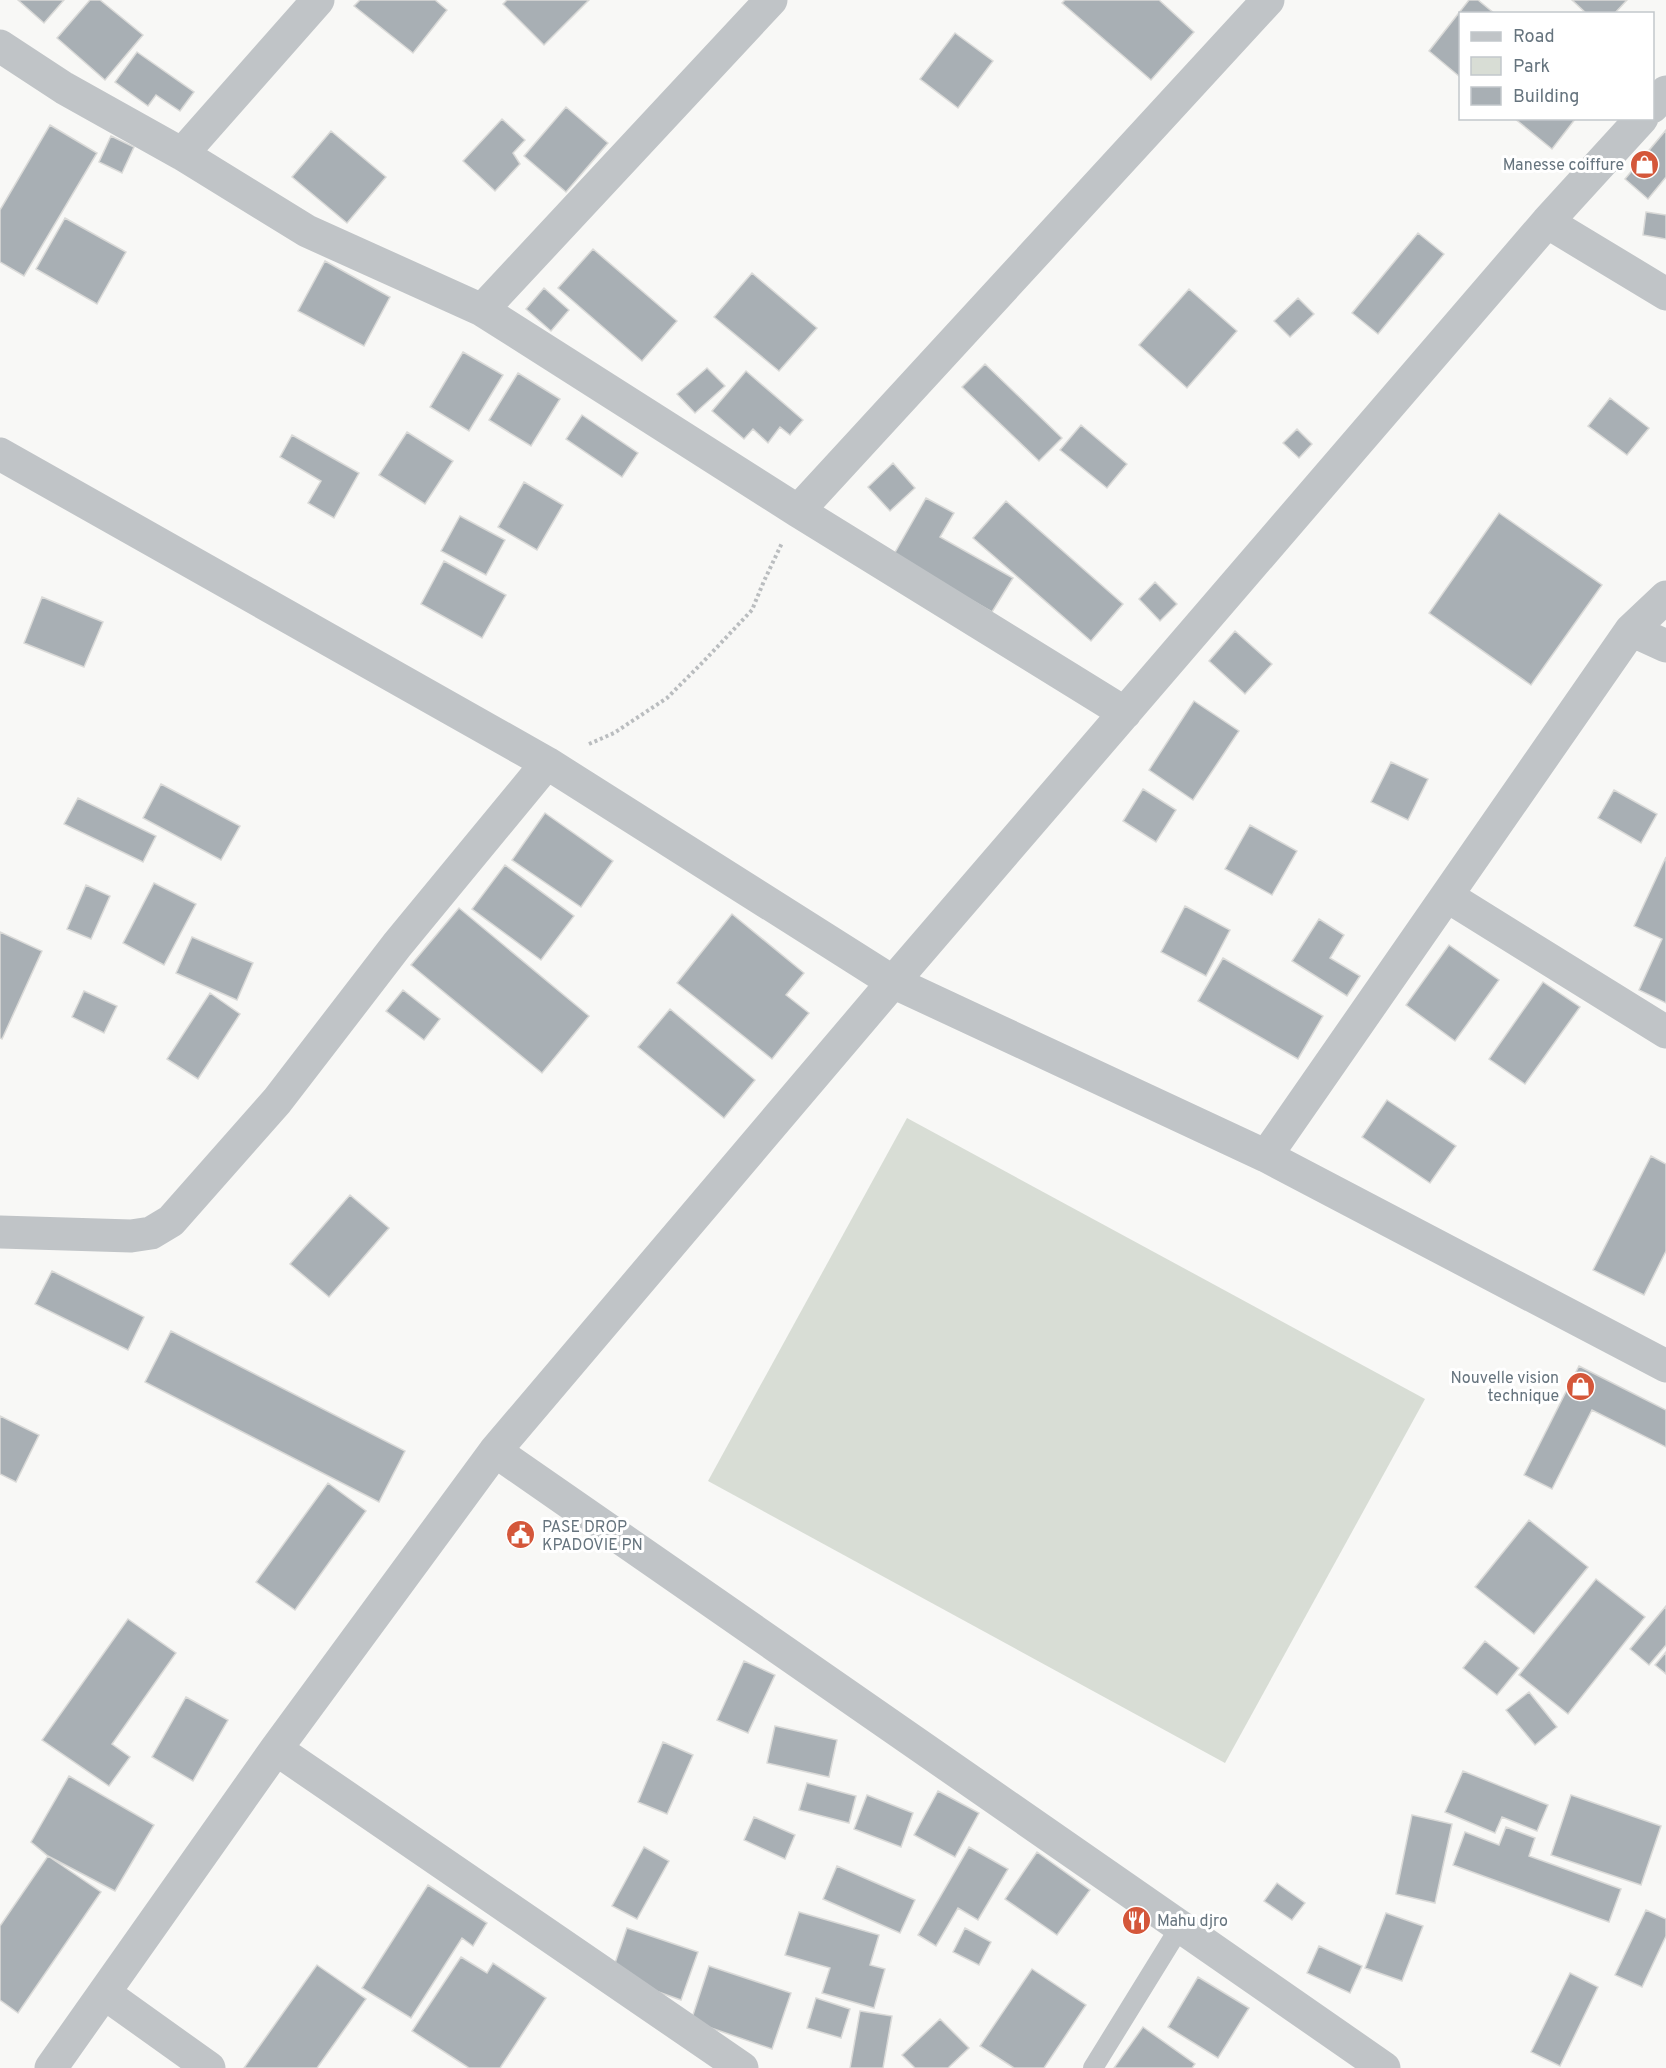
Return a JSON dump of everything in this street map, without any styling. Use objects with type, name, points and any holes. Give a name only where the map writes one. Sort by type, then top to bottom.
[{"type":"street","points":[[182,154],[318,0]]},
{"type":"street","points":[[482,310],[771,0]]},
{"type":"street","points":[[798,510],[1268,0]]},
{"type":"street","points":[[0,46],[64,88],[182,154],[307,231],[482,310],[1125,713]]},
{"type":"street","points":[[1654,106],[1666,92]]},
{"type":"street","points":[[51,2068],[276,1749],[495,1451],[893,982],[1547,222],[1640,120]]},
{"type":"street","points":[[1547,222],[1666,294]]},
{"type":"street","points":[[0,454],[547,763],[893,982],[1266,1156],[1666,1366]]},
{"type":"street","points":[[1266,1156],[1631,630],[1666,597]]},
{"type":"street","points":[[1631,630],[1666,646]]},
{"type":"street","points":[[0,1232],[131,1236],[151,1233],[171,1221],[277,1101],[397,945],[547,763]]},
{"type":"street","points":[[1447,896],[1666,1032]]},
{"type":"street","points":[[495,1451],[1384,2068]]},
{"type":"street","points":[[276,1749],[742,2068]]},
{"type":"street","points":[[104,1993],[209,2068]]},
{"type":"lane","points":[[1093,2068],[1180,1927]]},
{"type":"path","points":[[547,763],[614,733],[667,698],[752,610],[798,510]]},
{"type":"green space","points":[[907,1118],[1425,1399],[1225,1763],[708,1481]]},
{"type":"building","points":[[18,0],[64,0],[44,23]]},
{"type":"building","points":[[90,0],[100,0],[143,35],[105,80],[57,38]]},
{"type":"building","points":[[360,0],[435,0],[447,10],[413,53],[354,6]]},
{"type":"building","points":[[507,0],[589,0],[544,45],[503,4]]},
{"type":"building","points":[[1065,0],[1159,0],[1194,32],[1151,80],[1062,3]]},
{"type":"building","points":[[1469,0],[1478,0],[1493,12],[1460,12]]},
{"type":"building","points":[[1572,0],[1627,0],[1616,12],[1585,12]]},
{"type":"building","points":[[1459,13],[1459,76],[1429,51]]},
{"type":"building","points":[[955,33],[993,61],[958,108],[920,79]]},
{"type":"building","points":[[137,52],[194,92],[180,111],[156,95],[148,106],[115,82]]},
{"type":"building","points":[[566,107],[608,143],[566,192],[524,156]]},
{"type":"building","points":[[502,119],[525,140],[513,153],[520,164],[495,191],[463,161]]},
{"type":"building","points":[[1516,120],[1574,120],[1552,149]]},
{"type":"building","points":[[50,125],[97,153],[24,276],[0,262],[0,210]]},
{"type":"building","points":[[1666,130],[1666,177],[1648,199],[1625,179]]},
{"type":"building","points":[[331,131],[386,177],[347,223],[292,177]]},
{"type":"building","points":[[111,136],[134,147],[122,173],[99,162]]},
{"type":"building","points":[[1646,212],[1666,215],[1666,239],[1643,235]]},
{"type":"building","points":[[65,218],[126,252],[97,304],[36,269]]},
{"type":"building","points":[[1418,233],[1444,254],[1378,334],[1352,313]]},
{"type":"building","points":[[593,249],[677,321],[642,361],[558,288]]},
{"type":"building","points":[[325,261],[390,297],[364,346],[298,311]]},
{"type":"building","points":[[752,273],[817,328],[779,371],[714,317]]},
{"type":"building","points":[[544,288],[569,310],[551,331],[526,309]]},
{"type":"building","points":[[1189,289],[1237,331],[1187,388],[1139,345]]},
{"type":"building","points":[[1298,298],[1314,314],[1290,337],[1274,321]]},
{"type":"building","points":[[463,352],[503,375],[469,431],[430,407]]},
{"type":"building","points":[[985,364],[1062,438],[1039,461],[962,387]]},
{"type":"building","points":[[707,368],[725,386],[695,413],[677,394]]},
{"type":"building","points":[[746,371],[803,420],[790,435],[780,427],[768,443],[753,429],[744,439],[712,411]]},
{"type":"building","points":[[518,373],[560,399],[531,446],[489,420]]},
{"type":"building","points":[[1610,398],[1649,428],[1627,455],[1588,426]]},
{"type":"building","points":[[582,415],[638,453],[622,477],[566,439]]},
{"type":"building","points":[[1081,425],[1127,464],[1107,488],[1060,450]]},
{"type":"building","points":[[1297,429],[1312,444],[1299,458],[1283,443]]},
{"type":"building","points":[[407,432],[453,461],[425,504],[379,475]]},
{"type":"building","points":[[292,435],[359,473],[334,518],[308,503],[321,481],[280,457]]},
{"type":"building","points":[[893,463],[915,488],[890,511],[868,487]]},
{"type":"building","points":[[524,482],[563,505],[537,550],[498,527]]},
{"type":"building","points":[[926,498],[954,513],[940,537],[1013,578],[992,612],[893,556]]},
{"type":"building","points":[[1006,501],[1123,604],[1091,641],[973,538]]},
{"type":"building","points":[[1499,513],[1602,585],[1531,685],[1429,613]]},
{"type":"building","points":[[460,516],[505,540],[486,575],[441,551]]},
{"type":"building","points":[[444,561],[506,595],[482,638],[421,604]]},
{"type":"building","points":[[1155,582],[1177,604],[1160,621],[1139,599]]},
{"type":"building","points":[[42,597],[103,622],[84,667],[24,643]]},
{"type":"building","points":[[1235,631],[1272,664],[1245,694],[1209,661]]},
{"type":"building","points":[[1194,701],[1239,731],[1193,800],[1149,770]]},
{"type":"building","points":[[1391,762],[1428,779],[1408,820],[1371,802]]},
{"type":"building","points":[[161,784],[240,826],[221,860],[143,818]]},
{"type":"building","points":[[1143,789],[1176,810],[1156,842],[1123,821]]},
{"type":"building","points":[[1614,790],[1657,814],[1641,843],[1598,818]]},
{"type":"building","points":[[78,798],[156,836],[143,862],[64,824]]},
{"type":"building","points":[[545,813],[613,861],[581,907],[512,860]]},
{"type":"building","points":[[1250,825],[1297,851],[1272,895],[1225,869]]},
{"type":"building","points":[[1666,857],[1666,1003],[1639,990],[1662,939],[1634,926]]},
{"type":"building","points":[[505,865],[574,916],[541,960],[472,909]]},
{"type":"building","points":[[154,883],[196,904],[164,965],[123,943]]},
{"type":"building","points":[[86,885],[110,896],[91,939],[67,929]]},
{"type":"building","points":[[1185,906],[1230,930],[1206,976],[1161,952]]},
{"type":"building","points":[[459,908],[589,1016],[542,1073],[411,965]]},
{"type":"building","points":[[732,914],[804,973],[786,995],[809,1013],[772,1059],[677,983]]},
{"type":"building","points":[[1319,919],[1344,935],[1330,958],[1360,976],[1347,996],[1292,961]]},
{"type":"building","points":[[0,932],[42,951],[2,1039],[0,1038]]},
{"type":"building","points":[[192,937],[253,963],[237,1000],[176,973]]},
{"type":"building","points":[[1449,945],[1499,980],[1455,1041],[1406,1005]]},
{"type":"building","points":[[1223,958],[1323,1016],[1298,1059],[1198,1001]]},
{"type":"building","points":[[1543,982],[1580,1007],[1525,1084],[1489,1059]]},
{"type":"building","points":[[403,990],[440,1019],[424,1040],[386,1011]]},
{"type":"building","points":[[84,991],[117,1006],[104,1033],[72,1017]]},
{"type":"building","points":[[210,993],[240,1014],[198,1079],[167,1059]]},
{"type":"building","points":[[670,1009],[755,1080],[724,1118],[638,1047]]},
{"type":"building","points":[[1387,1100],[1456,1146],[1430,1183],[1362,1137]]},
{"type":"building","points":[[1651,1156],[1666,1164],[1666,1251],[1644,1295],[1593,1270]]},
{"type":"building","points":[[350,1195],[389,1228],[329,1297],[290,1264]]},
{"type":"building","points":[[52,1271],[144,1317],[128,1350],[35,1304]]},
{"type":"building","points":[[171,1331],[405,1451],[379,1502],[145,1382]]},
{"type":"building","points":[[1579,1366],[1666,1410],[1666,1447],[1592,1410],[1552,1489],[1524,1475]]},
{"type":"building","points":[[0,1416],[39,1435],[16,1482],[0,1474]]},
{"type":"building","points":[[328,1483],[366,1511],[295,1610],[256,1582]]},
{"type":"building","points":[[1529,1520],[1588,1567],[1534,1634],[1475,1587]]},
{"type":"building","points":[[1596,1579],[1645,1617],[1568,1714],[1519,1675]]},
{"type":"building","points":[[1666,1606],[1666,1645],[1649,1665],[1630,1649]]},
{"type":"building","points":[[128,1619],[176,1653],[112,1744],[130,1757],[109,1786],[42,1740]]},
{"type":"building","points":[[1485,1641],[1519,1668],[1497,1695],[1463,1668]]},
{"type":"building","points":[[1666,1652],[1666,1674],[1655,1665]]},
{"type":"building","points":[[744,1661],[775,1675],[748,1733],[717,1720]]},
{"type":"building","points":[[1529,1692],[1557,1727],[1535,1745],[1506,1710]]},
{"type":"building","points":[[186,1697],[228,1720],[193,1781],[152,1757]]},
{"type":"building","points":[[775,1726],[837,1740],[829,1777],[767,1763]]},
{"type":"building","points":[[663,1742],[693,1755],[667,1814],[638,1802]]},
{"type":"building","points":[[1463,1771],[1548,1805],[1537,1831],[1502,1817],[1495,1833],[1445,1812]]},
{"type":"building","points":[[69,1776],[154,1825],[115,1891],[48,1856],[31,1842]]},
{"type":"building","points":[[807,1783],[856,1796],[849,1823],[799,1810]]},
{"type":"building","points":[[938,1791],[979,1813],[955,1857],[914,1835]]},
{"type":"building","points":[[867,1795],[913,1813],[901,1847],[854,1829]]},
{"type":"building","points":[[1571,1795],[1661,1826],[1641,1885],[1551,1855]]},
{"type":"building","points":[[1412,1815],[1452,1824],[1435,1903],[1396,1894]]},
{"type":"building","points":[[754,1817],[795,1835],[785,1859],[744,1840]]},
{"type":"building","points":[[1506,1827],[1535,1838],[1529,1856],[1621,1889],[1609,1922],[1453,1865],[1465,1832],[1499,1845]]},
{"type":"building","points":[[644,1847],[669,1861],[637,1919],[612,1906]]},
{"type":"building","points":[[969,1847],[1008,1869],[978,1920],[958,1908],[936,1946],[918,1935]]},
{"type":"building","points":[[1037,1852],[1090,1890],[1057,1935],[1005,1899]]},
{"type":"building","points":[[48,1856],[101,1892],[18,2013],[0,2000],[0,1926]]},
{"type":"building","points":[[837,1866],[915,1900],[900,1933],[823,1899]]},
{"type":"building","points":[[1277,1883],[1305,1903],[1292,1920],[1264,1901]]},
{"type":"building","points":[[428,1885],[487,1923],[473,1946],[462,1938],[411,2018],[362,1988]]},
{"type":"building","points":[[1646,1910],[1666,1919],[1666,1936],[1642,1987],[1615,1975]]},
{"type":"building","points":[[799,1912],[879,1935],[870,1965],[885,1969],[874,2008],[822,1993],[830,1968],[785,1955]]},
{"type":"building","points":[[1386,1913],[1423,1926],[1402,1981],[1365,1968]]},
{"type":"building","points":[[627,1928],[698,1952],[681,2000],[611,1975]]},
{"type":"building","points":[[965,1928],[991,1942],[979,1965],[953,1952]]},
{"type":"building","points":[[1319,1946],[1362,1966],[1350,1993],[1307,1973]]},
{"type":"building","points":[[461,1957],[487,1973],[493,1963],[546,1998],[500,2068],[469,2068],[412,2031]]},
{"type":"building","points":[[317,1965],[366,1999],[317,2068],[244,2068]]},
{"type":"building","points":[[709,1966],[791,1993],[772,2049],[691,2021]]},
{"type":"building","points":[[1032,1969],[1086,2005],[1044,2068],[1014,2068],[980,2046]]},
{"type":"building","points":[[1570,1973],[1598,1987],[1560,2066],[1531,2052]]},
{"type":"building","points":[[1198,1977],[1249,2008],[1218,2058],[1168,2027]]},
{"type":"building","points":[[816,1998],[850,2009],[841,2038],[807,2028]]},
{"type":"building","points":[[860,2011],[892,2016],[883,2068],[850,2068]]},
{"type":"building","points":[[940,2019],[969,2048],[948,2068],[915,2068],[902,2055]]},
{"type":"building","points":[[1143,2027],[1195,2064],[1192,2068],[1114,2068]]},
{"type":"place","name":"Manesse coiffure","points":[[1645,164]]},
{"type":"place","name":"Nouvelle vision technique","points":[[1580,1386]]},
{"type":"place","name":"PASE DROP KPADOVIE PN","points":[[521,1535]]},
{"type":"place","name":"Mahu djro","points":[[1136,1920]]}]
